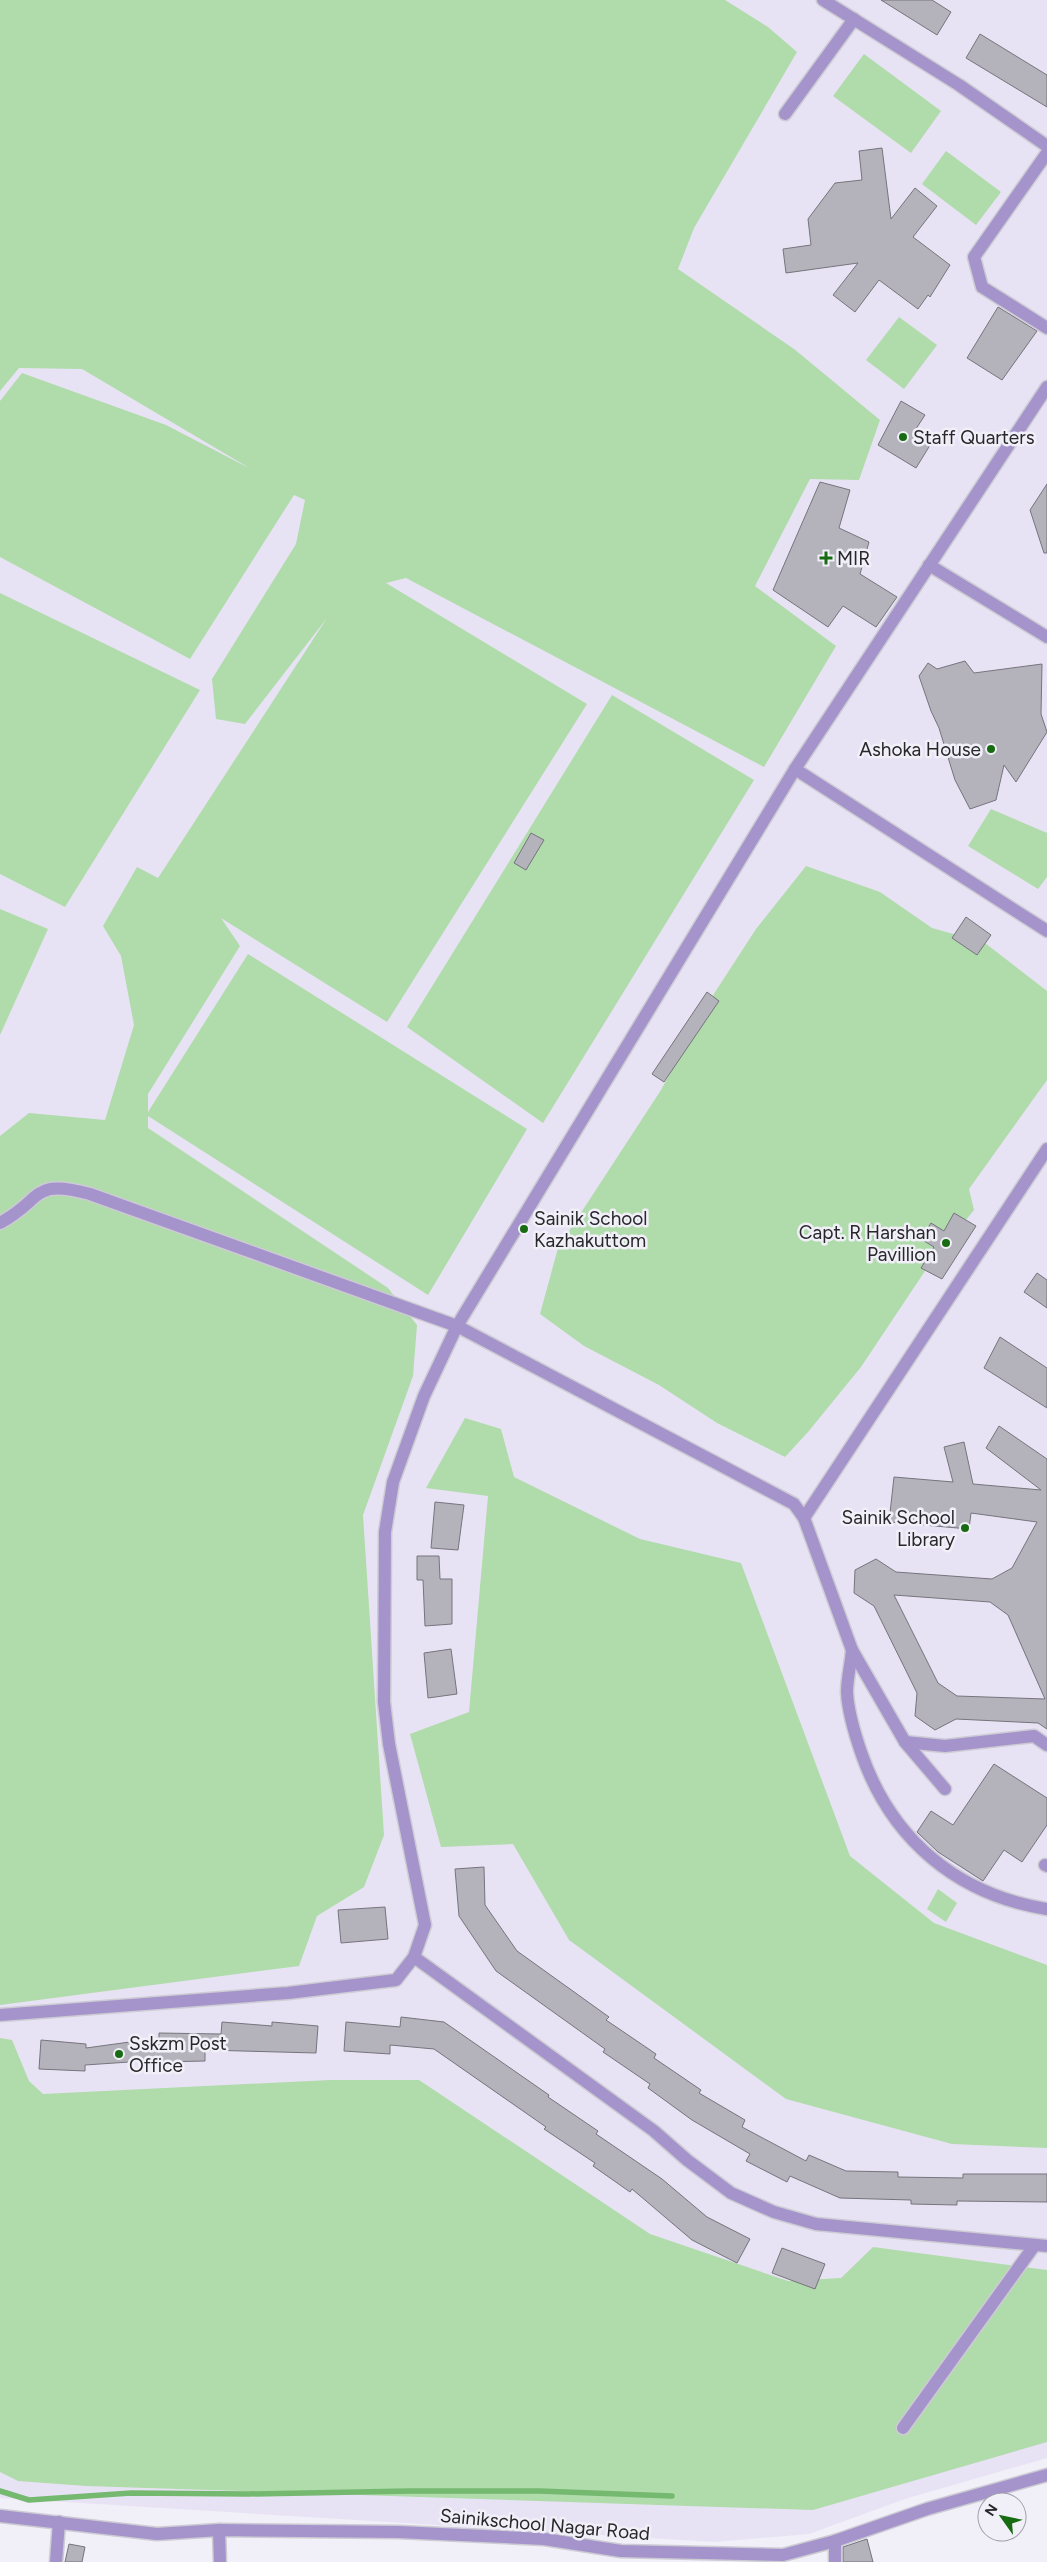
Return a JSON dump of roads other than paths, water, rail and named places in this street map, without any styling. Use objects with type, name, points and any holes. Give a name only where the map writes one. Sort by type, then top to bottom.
[{"type":"street","points":[[823,0],[960,85],[1047,146]]},
{"type":"street","points":[[785,114],[854,19]]},
{"type":"street","points":[[1047,153],[974,257],[982,286],[1047,328]]},
{"type":"street","points":[[0,2014],[288,1993],[396,1980],[414,1957],[425,1925],[388,1744],[384,1702],[385,1532],[393,1482],[424,1396],[458,1326],[795,769],[929,565],[1043,401],[1047,387]]},
{"type":"street","points":[[929,565],[1047,636]]},
{"type":"street","points":[[795,769],[1047,931]]},
{"type":"street","points":[[804,1518],[1047,1149]]},
{"type":"street","points":[[0,1223],[48,1187],[64,1187],[90,1194],[458,1326],[794,1504],[804,1518],[852,1650],[905,1742],[945,1789]]},
{"type":"street","points":[[852,1650],[847,1692],[854,1733],[868,1772],[888,1810],[914,1844],[952,1875],[989,1895],[1024,1905],[1047,1909]]},
{"type":"street","points":[[905,1742],[945,1746],[1034,1736],[1047,1745]]},
{"type":"street","points":[[414,1957],[654,2131],[687,2160],[732,2193],[774,2212],[816,2224],[1047,2246]]},
{"type":"street","points":[[903,2428],[1034,2246]]},
{"type":"street","name":"Sainikschool Nagar Road","points":[[0,2516],[157,2534],[219,2530],[399,2532],[544,2539],[620,2557],[762,2558],[783,2555],[835,2541],[927,2509],[1047,2475]]},
{"type":"street","points":[[56,2562],[59,2522]]},
{"type":"street","points":[[219,2530],[220,2562]]},
{"type":"street","points":[[834,2562],[835,2541]]},
{"type":"waterway","points":[[0,2491],[29,2500],[131,2493],[248,2494],[410,2491],[539,2491],[672,2496]]},
{"type":"place","name":"Staff Quarters","points":[[903,437]]},
{"type":"place","name":"MIR","points":[[826,558]]},
{"type":"place","name":"Ashoka House","points":[[991,749]]},
{"type":"place","name":"Sainik School Kazhakuttom","points":[[524,1229]]},
{"type":"place","name":"Capt. R Harshan Pavillion","points":[[946,1243]]},
{"type":"place","name":"Sainik School Library","points":[[965,1528]]},
{"type":"place","name":"Sskzm Post Office","points":[[119,2054]]}]
